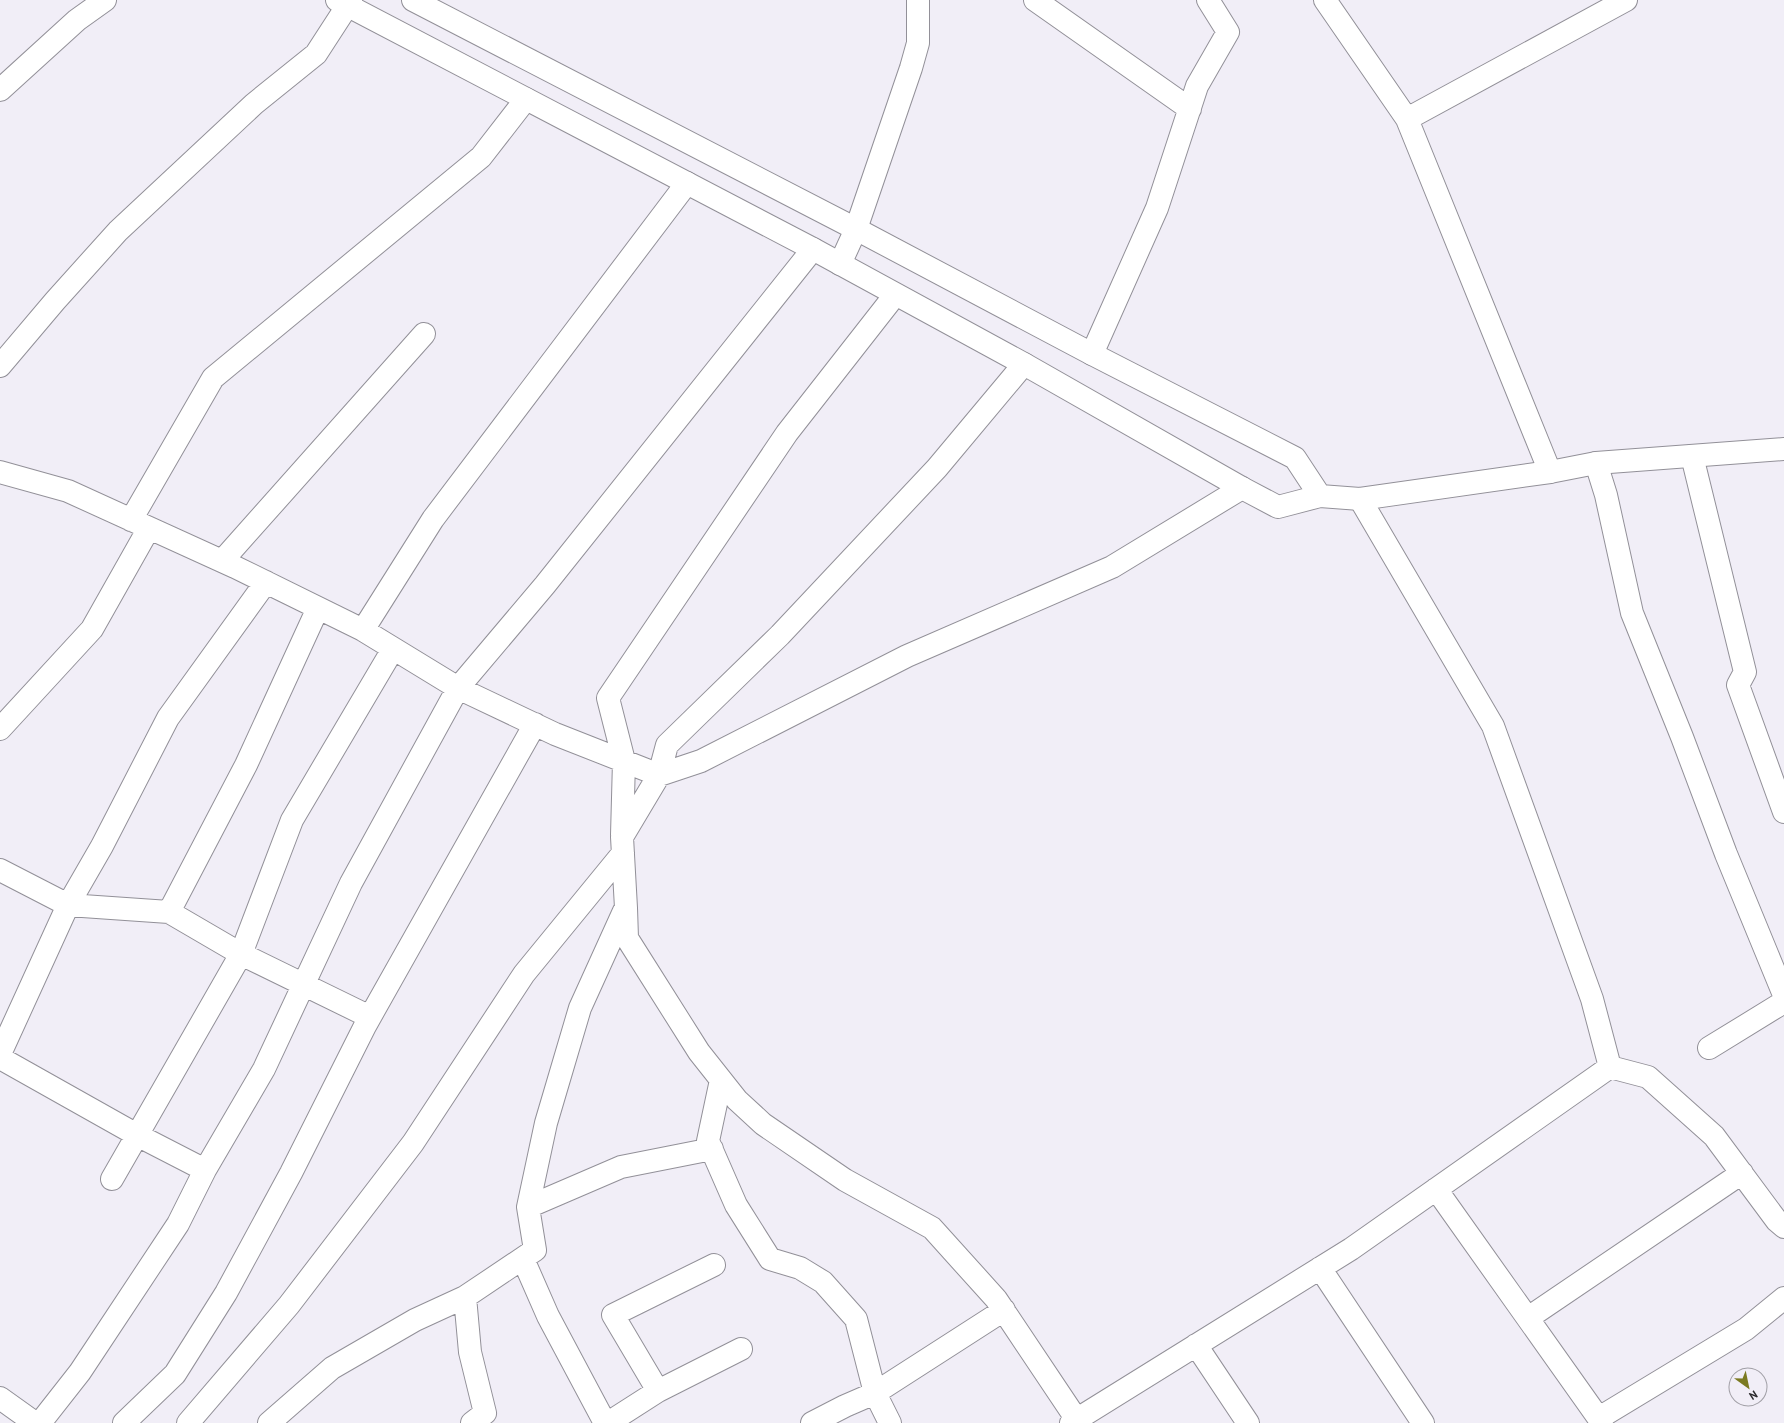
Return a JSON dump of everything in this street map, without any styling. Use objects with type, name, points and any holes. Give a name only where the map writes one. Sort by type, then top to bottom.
[{"type":"street","points":[[0,90],[77,20],[105,0]]},
{"type":"street","points":[[414,0],[856,229],[1092,354],[1295,458],[1320,496]]},
{"type":"street","points":[[840,264],[856,229],[918,43],[918,0]]},
{"type":"street","points":[[1035,0],[1190,109]]},
{"type":"street","points":[[1092,354],[1157,208],[1197,86],[1228,32],[1208,0]]},
{"type":"street","points":[[1325,0],[1407,119],[1550,472]]},
{"type":"street","points":[[1407,119],[1626,0]]},
{"type":"street","points":[[0,366],[55,301],[118,231],[254,104],[316,54],[345,2],[526,99],[813,249],[1024,364],[1278,507],[1320,496],[1360,499],[1550,472],[1596,463],[1784,449]]},
{"type":"street","points":[[0,730],[92,629],[140,524],[212,378],[481,157],[526,99]]},
{"type":"street","points":[[363,630],[433,519],[571,334],[687,183]]},
{"type":"street","points":[[40,1423],[80,1372],[174,1230],[205,1170],[264,1069],[351,883],[458,688],[545,585],[813,249]]},
{"type":"street","points":[[895,294],[787,433],[608,698],[624,761],[623,845],[627,938],[699,1052],[737,1100],[763,1124],[845,1180],[932,1228],[996,1299],[1075,1422],[1320,1268],[1610,1067],[1648,1077],[1714,1136],[1777,1220],[1784,1227]]},
{"type":"street","points":[[222,562],[424,334]]},
{"type":"street","points":[[188,1423],[289,1305],[413,1143],[524,974],[623,845],[659,775],[667,745],[780,635],[937,468],[1024,364]]},
{"type":"street","points":[[1692,456],[1745,672],[1738,685],[1780,788],[1784,812]]},
{"type":"street","points":[[1596,463],[1606,495],[1632,613],[1682,737],[1726,854],[1784,995]]},
{"type":"street","points":[[0,472],[68,491],[140,524],[266,582],[363,630],[458,688],[555,734],[659,775],[702,761],[907,656],[1112,566],[1242,488]]},
{"type":"street","points":[[1360,499],[1493,726],[1592,999],[1610,1067]]},
{"type":"street","points":[[0,1054],[68,905],[102,846],[168,718],[266,582]]},
{"type":"street","points":[[169,912],[246,765],[318,608]]},
{"type":"street","points":[[112,1179],[240,954],[292,820],[393,649]]},
{"type":"street","points":[[124,1423],[175,1374],[226,1293],[291,1173],[370,1017],[535,724]]},
{"type":"street","points":[[0,870],[68,905],[169,912],[240,954],[370,1017]]},
{"type":"street","points":[[269,1423],[332,1368],[415,1320],[465,1297],[535,1250],[528,1207],[546,1123],[580,1008],[626,908]]},
{"type":"street","points":[[1709,1048],[1784,1002]]},
{"type":"street","points":[[0,1058],[138,1135],[205,1170]]},
{"type":"street","points":[[721,1080],[708,1141],[736,1205],[770,1259],[800,1268],[823,1282],[856,1319],[875,1393],[890,1423]]},
{"type":"street","points":[[528,1207],[621,1167],[712,1150]]},
{"type":"street","points":[[1528,1318],[1742,1173]]},
{"type":"street","points":[[1436,1189],[1601,1420],[1746,1329],[1784,1298]]},
{"type":"street","points":[[523,1259],[548,1316],[607,1423],[658,1391],[741,1349]]},
{"type":"street","points":[[658,1391],[613,1315],[714,1265]]},
{"type":"street","points":[[1320,1268],[1423,1423]]},
{"type":"street","points":[[465,1297],[470,1352],[485,1413],[472,1423]]},
{"type":"street","points":[[812,1423],[875,1393],[1004,1310]]},
{"type":"street","points":[[1196,1345],[1248,1423]]},
{"type":"street","points":[[0,1398],[35,1423]]}]
